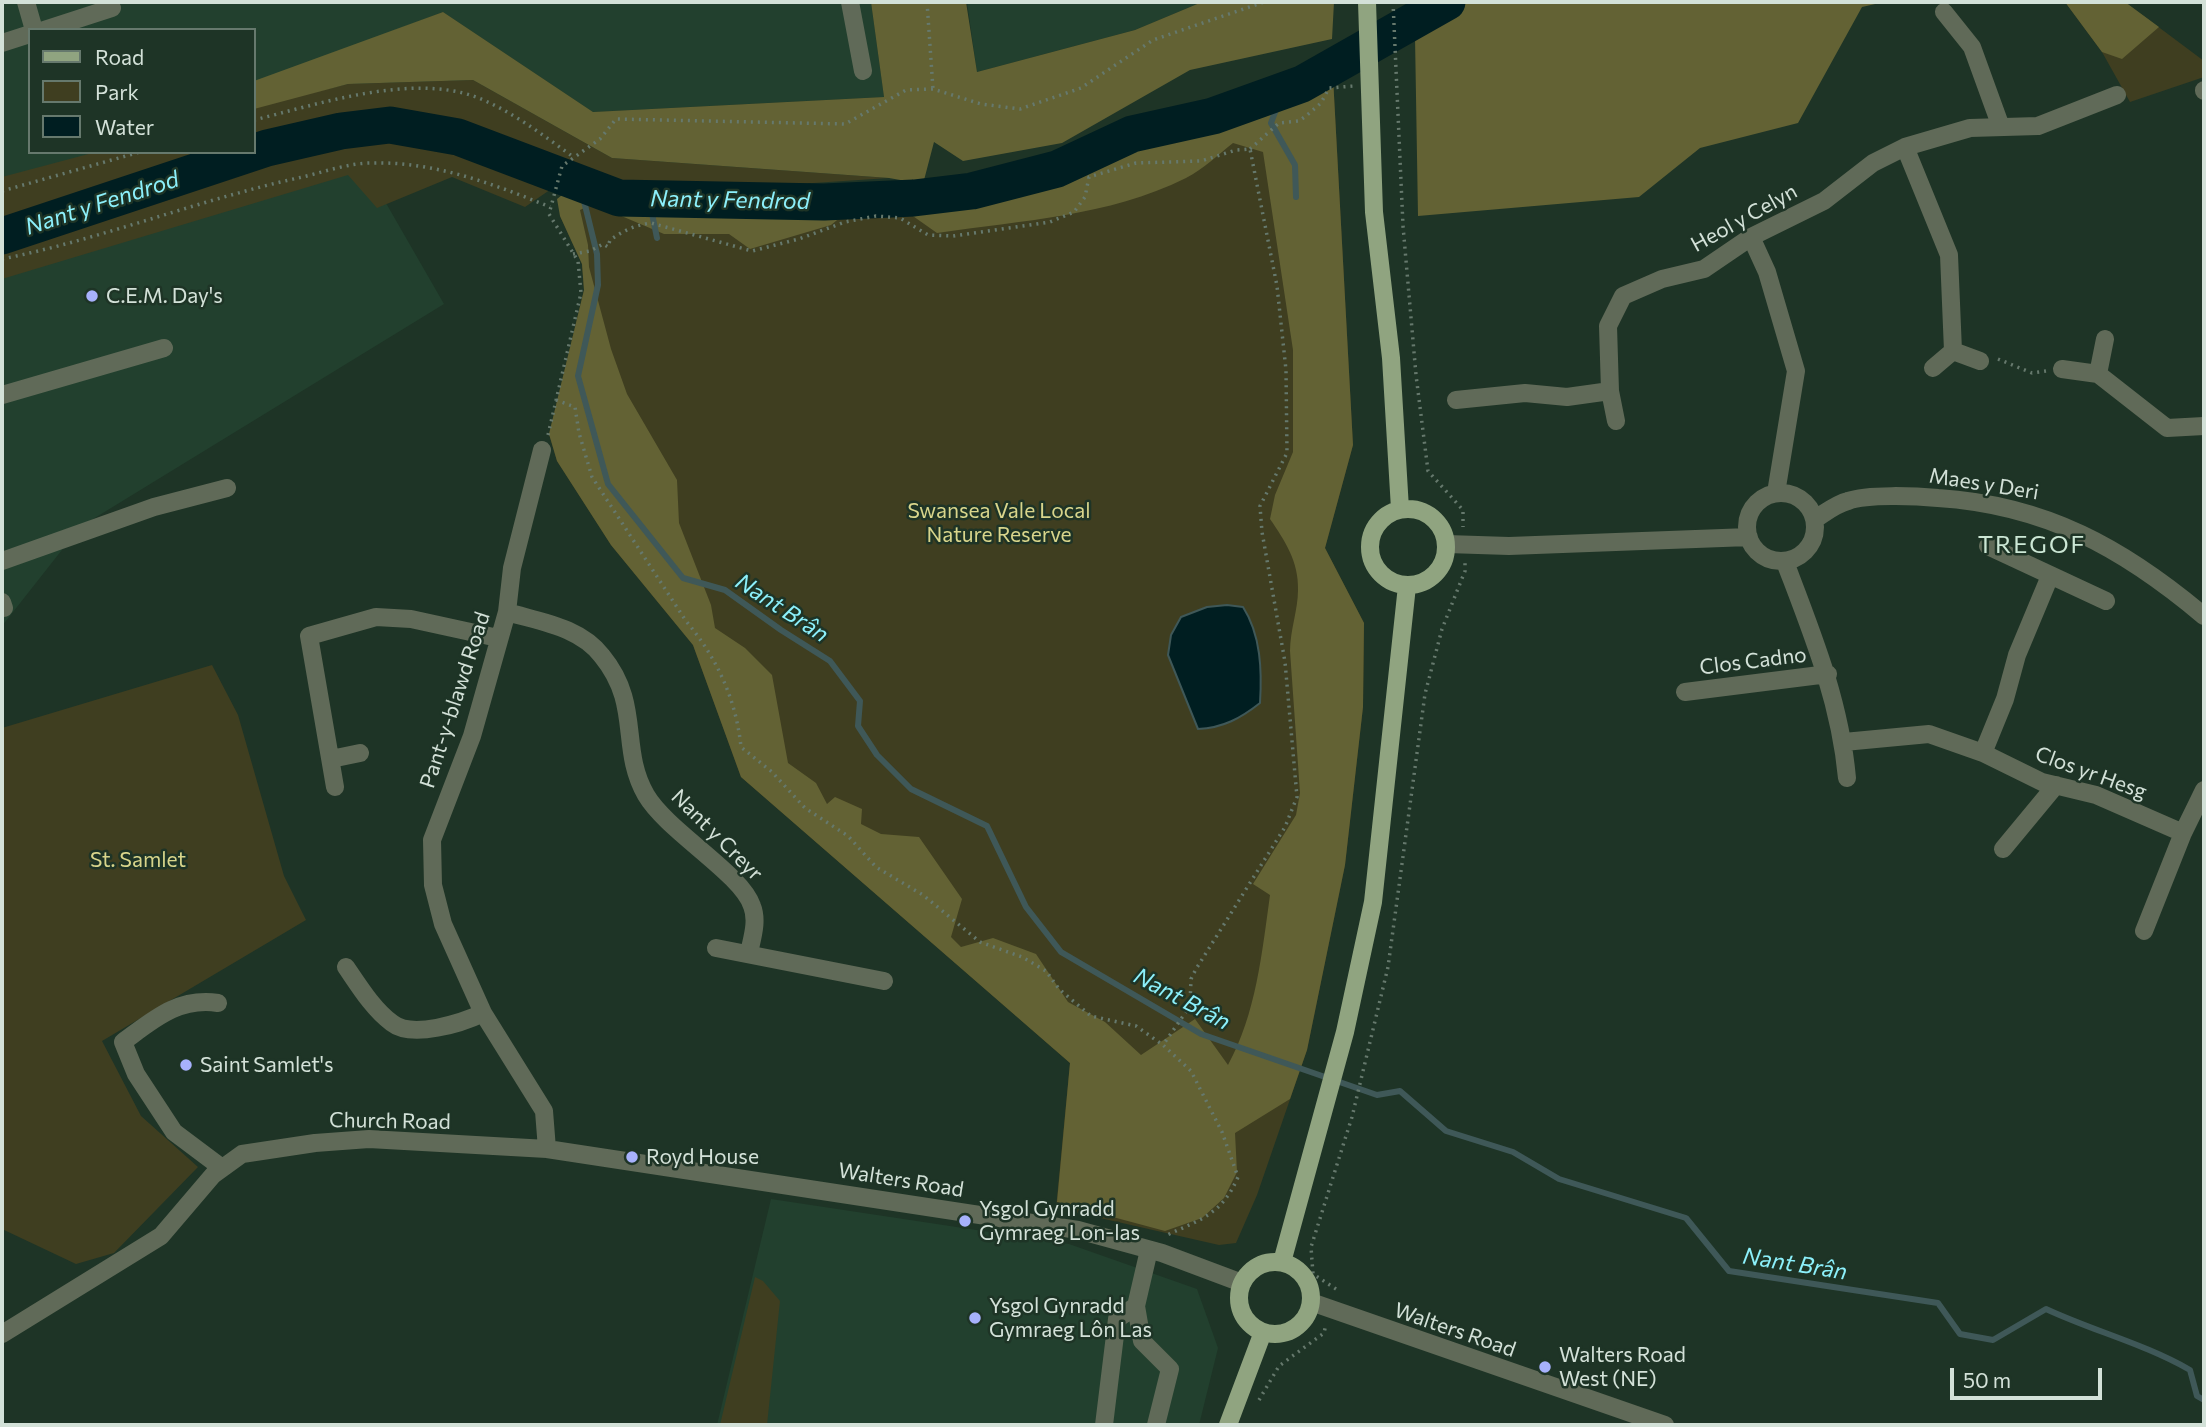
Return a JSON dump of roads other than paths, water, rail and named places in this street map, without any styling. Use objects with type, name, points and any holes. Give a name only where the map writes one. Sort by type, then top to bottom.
[{"type":"main road","points":[[1367,2],[1374,212],[1391,358],[1400,509]]},
{"type":"main road","points":[[1400,509],[1422,511],[1432,516],[1439,524],[1447,544],[1446,555],[1436,574],[1418,584],[1407,586],[1394,583],[1382,575],[1374,564],[1370,551],[1371,537],[1377,524],[1387,514],[1400,509]]},
{"type":"main road","points":[[1282,1262],[1345,1032],[1373,902],[1407,586]]},
{"type":"main road","points":[[1282,1262],[1304,1277],[1311,1302],[1299,1324],[1276,1334],[1263,1332],[1251,1324],[1242,1312],[1239,1297],[1242,1283],[1258,1265],[1282,1262]]},
{"type":"main road","points":[[1228,1425],[1263,1332]]},
{"type":"street","points":[[26,2],[33,28]]},
{"type":"street","points":[[850,2],[863,71]]},
{"type":"street","points":[[48,28],[79,10],[112,8]]},
{"type":"street","points":[[1944,12],[1972,47],[2001,127]]},
{"type":"street","points":[[2,43],[28,35]]},
{"type":"street","name":"Heol y Celyn","points":[[1616,421],[1609,391],[1608,326],[1623,296],[1662,279],[1704,269],[1751,237],[1824,201],[1873,163],[1905,147],[1970,128],[2038,126],[2117,95]]},
{"type":"street","points":[[1905,147],[1949,255],[1953,351]]},
{"type":"street","points":[[1751,237],[1767,272],[1796,371],[1776,493]]},
{"type":"street","points":[[2098,374],[2105,339]]},
{"type":"street","points":[[2,395],[164,348]]},
{"type":"street","points":[[1953,351],[1980,361]]},
{"type":"street","points":[[1933,368],[1953,351]]},
{"type":"street","points":[[2062,369],[2098,374],[2167,428],[2204,426]]},
{"type":"street","points":[[1456,400],[1525,393],[1567,397],[1609,391]]},
{"type":"street","name":"Pant-y-blawd Road","points":[[542,450],[512,568],[508,612],[498,638],[472,736],[432,840],[433,885],[443,924],[483,1013],[544,1111],[547,1149]]},
{"type":"street","points":[[2,561],[154,506],[227,488]]},
{"type":"street","points":[[1776,493],[1792,494],[1806,502],[1815,519],[1815,533],[1810,546],[1800,556],[1785,562],[1764,557],[1749,537],[1747,526],[1751,511],[1762,499],[1776,493]]},
{"type":"street","name":"Maes y Deri","points":[[1815,519],[1849,500],[1902,497],[1961,499],[2011,508],[2054,520],[2099,542],[2158,577],[2204,616]]},
{"type":"street","points":[[1447,544],[1509,547],[1749,537]]},
{"type":"street","points":[[1988,546],[2106,601]]},
{"type":"street","points":[[1785,562],[1828,674],[1844,742],[1847,778]]},
{"type":"street","points":[[1983,753],[2005,699],[2017,655],[2050,576]]},
{"type":"street","name":"Nant y Creyr","points":[[508,612],[572,631],[601,654],[622,685],[631,725],[632,758],[646,796],[675,829],[743,890],[752,904],[755,919],[749,953]]},
{"type":"street","points":[[335,787],[309,636],[376,617],[411,619],[498,638]]},
{"type":"street","name":"Clos Cadno","points":[[1685,692],[1828,674]]},
{"type":"street","name":"Clos yr Hesg","points":[[1844,742],[1929,734],[1983,753],[2042,782],[2095,795],[2183,833]]},
{"type":"street","points":[[331,759],[360,753]]},
{"type":"street","points":[[2003,849],[2056,785]]},
{"type":"street","points":[[2144,931],[2183,833],[2204,790]]},
{"type":"street","points":[[716,948],[884,981]]},
{"type":"street","points":[[346,967],[367,998],[393,1025],[410,1029],[434,1028],[464,1022],[483,1013]]},
{"type":"street","points":[[218,1003],[201,1001],[167,1009],[123,1042],[136,1074],[174,1132],[222,1168]]},
{"type":"street","name":"Church Road","points":[[2,1334],[161,1236],[222,1168],[242,1154],[369,1139],[547,1149]]},
{"type":"street","name":"Walters Road","points":[[547,1149],[1077,1230],[1155,1252],[1242,1283]]},
{"type":"street","points":[[1155,1252],[1136,1306],[1142,1341],[1170,1370],[1156,1425]]},
{"type":"street","name":"Walters Road","points":[[1311,1302],[1665,1425]]},
{"type":"street","points":[[1104,1425],[1116,1319],[1136,1306]]},
{"type":"water","points":[[1207,607],[1243,607],[1254,629],[1261,678],[1260,703],[1231,721],[1216,727],[1198,729],[1168,655],[1171,635],[1181,617]]},
{"type":"waterway","name":"Nant y Fendrod","points":[[256,152],[341,131],[390,125],[458,137],[619,198],[824,202],[914,198],[972,191],[1057,169],[1132,134],[1213,116],[1302,84],[1447,2]]},
{"type":"waterway","points":[[1283,91],[1271,123],[1295,165],[1296,197]]},
{"type":"waterway","points":[[1181,121],[1182,108]]},
{"type":"waterway","name":"Nant y Fendrod","points":[[2,236],[249,154]]},
{"type":"waterway","name":"Nant Brân","points":[[573,181],[583,197],[597,254],[598,285],[578,376],[608,484],[683,578],[725,590],[830,661],[860,701],[858,726],[877,755],[911,789],[987,826],[1026,907],[1061,952],[1201,1034],[1377,1095],[1400,1091],[1446,1131],[1513,1152],[1559,1179],[1686,1218],[1729,1271],[1938,1303],[1960,1334],[1993,1340],[2046,1309],[2190,1370],[2197,1396],[2204,1400]]},
{"type":"waterway","points":[[649,199],[657,238]]},
{"type":"place","name":"C.E.M. Day's","points":[[92,296]]},
{"type":"place","name":"Saint Samlet's","points":[[186,1065]]},
{"type":"place","name":"Royd House","points":[[632,1157]]},
{"type":"place","name":"Ysgol Gynradd Gymraeg Lon-las","points":[[965,1221]]},
{"type":"place","name":"Ysgol Gynradd Gymraeg Lôn Las","points":[[975,1318]]},
{"type":"place","name":"Walters Road West (NE)","points":[[1545,1367]]},
{"type":"district","name":"TREGOF","points":[[2032,545]]},
{"type":"park label","name":"Swansea Vale Local Nature Reserve","points":[[999,523]]},
{"type":"park label","name":"St. Samlet","points":[[138,860]]}]
